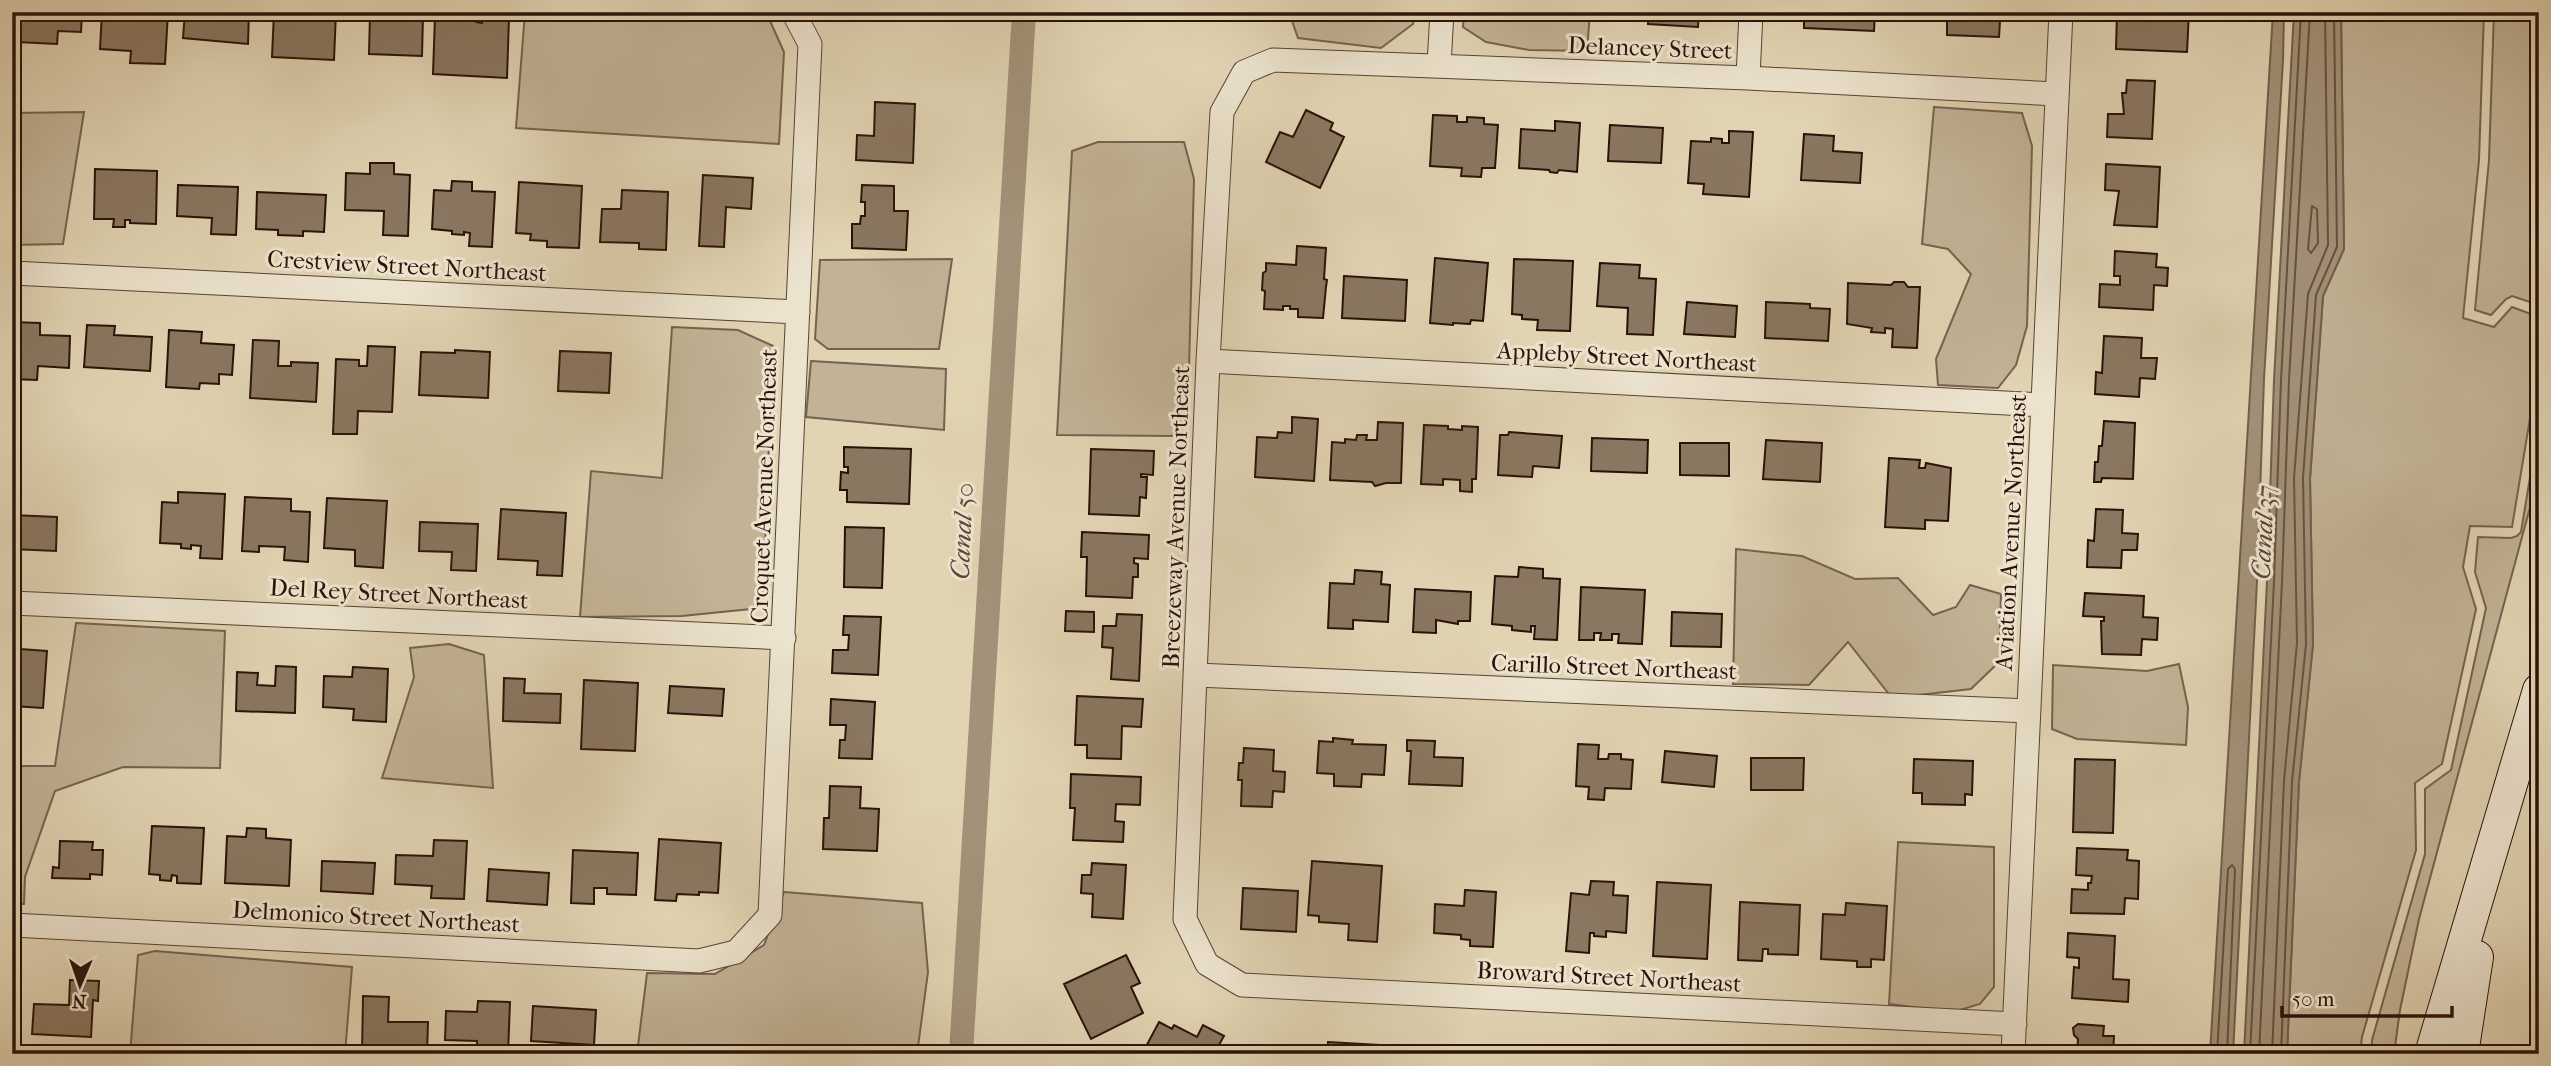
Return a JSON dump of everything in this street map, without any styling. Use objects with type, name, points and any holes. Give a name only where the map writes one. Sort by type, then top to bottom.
[{"type":"main road","points":[[2431,1054],[2539,690]]},
{"type":"main road","points":[[2462,1054],[2505,800]]},
{"type":"street","name":"Croquet Avenue Northeast","points":[[736,952],[770,915],[810,44],[793,12]]},
{"type":"street","points":[[1439,65],[1442,12]]},
{"type":"street","points":[[1748,78],[1751,12]]},
{"type":"street","name":"Aviation Avenue Northeast","points":[[2013,1054],[2061,12]]},
{"type":"street","name":"Delancey Street","points":[[1244,72],[1273,60],[1748,78],[2057,94]]},
{"type":"street","name":"Breezeway Avenue Northeast","points":[[1207,964],[1185,919],[1208,361],[1222,112],[1244,72]]},
{"type":"street","name":"Crestview Street Northeast","points":[[12,273],[798,312]]},
{"type":"street","name":"Appleby Street Northeast","points":[[1208,361],[2043,405]]},
{"type":"street","name":"Del Rey Street Northeast","points":[[12,603],[784,638]]},
{"type":"street","name":"Carillo Street Northeast","points":[[1196,675],[2029,711]]},
{"type":"street","name":"Delmonico Street Northeast","points":[[12,925],[699,961],[736,952]]},
{"type":"street","name":"Broward Street Northeast","points":[[1207,964],[1242,985],[2015,1024]]},
{"type":"shaded area","points":[[525,12],[766,12],[784,52],[779,144],[516,128]]},
{"type":"shaded area","points":[[1289,12],[1416,12],[1413,24],[1381,48],[1298,38]]},
{"type":"shaded area","points":[[1464,12],[1590,12],[1587,51],[1529,50],[1486,42],[1463,27]]},
{"type":"shaded area","points":[[2341,12],[2484,12],[2479,160],[2463,318],[2494,327],[2512,307],[2539,317],[2539,364],[2512,527],[2470,526],[2463,567],[2476,609],[2442,764],[2415,783],[2416,850],[2362,1037],[2360,1054],[2287,1054],[2299,782],[2313,644],[2310,479],[2323,296],[2344,249]]},
{"type":"shaded area","points":[[2494,12],[2539,12],[2539,305],[2512,296],[2491,315],[2475,310],[2489,160]]},
{"type":"shaded area","points":[[1934,107],[2022,113],[2032,146],[2027,326],[2016,365],[1998,388],[1938,385],[1936,359],[1971,274],[1948,249],[1922,244]]},
{"type":"shaded area","points":[[84,112],[63,244],[12,245],[12,113]]},
{"type":"shaded area","points":[[1098,142],[1184,142],[1194,179],[1188,406],[1172,436],[1057,435],[1072,151]]},
{"type":"shaded area","points":[[952,259],[939,349],[828,349],[815,339],[820,260]]},
{"type":"shaded area","points":[[672,327],[738,330],[773,346],[763,594],[751,609],[682,616],[580,617],[591,471],[662,478]]},
{"type":"shaded area","points":[[811,361],[946,369],[944,430],[806,417]]},
{"type":"shaded area","points":[[2539,423],[2539,474],[2419,919],[2400,1010],[2394,1054],[2371,1054],[2372,1040],[2425,854],[2425,789],[2451,770],[2486,608],[2475,572],[2478,537],[2511,538],[2521,532]]},
{"type":"shaded area","points":[[1736,549],[1802,556],[1855,579],[1898,578],[1933,615],[1956,607],[1970,585],[2001,594],[1999,662],[1971,689],[1892,698],[1848,642],[1809,685],[1733,684]]},
{"type":"shaded area","points":[[76,623],[225,631],[220,768],[123,767],[55,791],[25,877],[24,904],[12,904],[12,766],[55,766]]},
{"type":"shaded area","points":[[449,644],[484,655],[493,788],[382,778],[414,677],[410,648]]},
{"type":"shaded area","points":[[2179,664],[2188,707],[2186,745],[2077,739],[2052,729],[2053,665],[2147,671]]},
{"type":"shaded area","points":[[1898,842],[1994,847],[1994,987],[1980,1004],[1953,1012],[1889,1004]]},
{"type":"shaded area","points":[[784,892],[922,903],[928,972],[917,1054],[637,1054],[647,973],[715,974],[764,945]]},
{"type":"shaded area","points":[[155,951],[352,967],[345,1054],[130,1054],[138,955]]},
{"type":"water","points":[[2273,12],[2284,12],[2283,60],[2264,379],[2257,581],[2233,1054],[2210,1054]]},
{"type":"water","points":[[2294,12],[2341,12],[2344,249],[2323,296],[2310,479],[2313,644],[2299,782],[2287,1054],[2244,1054],[2274,380]]},
{"type":"building","points":[[18,12],[82,12],[81,32],[58,31],[57,44],[17,42]]},
{"type":"building","points":[[102,12],[152,16],[152,12],[168,12],[165,64],[130,63],[131,51],[100,49]]},
{"type":"building","points":[[185,12],[249,12],[248,44],[183,38]]},
{"type":"building","points":[[274,12],[336,12],[334,60],[272,57]]},
{"type":"building","points":[[1649,12],[1699,12],[1698,27],[1648,24]]},
{"type":"building","points":[[1804,12],[1875,12],[1874,31],[1804,28]]},
{"type":"building","points":[[1934,12],[2010,12],[2010,15],[2004,15],[2003,21],[2000,21],[1999,37],[1947,35],[1947,21],[1934,20]]},
{"type":"building","points":[[2117,12],[2189,12],[2187,52],[2116,49]]},
{"type":"building","points":[[370,14],[423,16],[422,56],[369,54]]},
{"type":"building","points":[[435,16],[456,17],[456,21],[462,21],[462,18],[476,19],[476,22],[482,23],[482,16],[509,17],[507,78],[433,74]]},
{"type":"building","points":[[2127,80],[2155,81],[2152,139],[2107,137],[2108,114],[2124,114],[2122,93],[2126,93]]},
{"type":"building","points":[[875,102],[915,104],[913,163],[856,160],[857,135],[874,136]]},
{"type":"building","points":[[1306,110],[1333,123],[1330,130],[1344,137],[1320,188],[1266,162],[1280,132],[1293,137]]},
{"type":"building","points":[[1433,115],[1457,116],[1457,122],[1467,122],[1467,117],[1484,118],[1484,124],[1498,125],[1495,168],[1482,168],[1481,177],[1461,176],[1462,168],[1430,166]]},
{"type":"building","points":[[1555,121],[1580,123],[1577,172],[1559,170],[1557,173],[1519,168],[1521,129],[1555,131]]},
{"type":"building","points":[[1610,125],[1663,128],[1661,163],[1608,161]]},
{"type":"building","points":[[1729,131],[1753,132],[1749,197],[1703,194],[1704,184],[1688,183],[1691,141],[1711,142],[1711,138],[1729,143]]},
{"type":"building","points":[[1804,134],[1834,136],[1833,151],[1862,153],[1860,183],[1801,180]]},
{"type":"building","points":[[370,163],[394,163],[394,174],[410,175],[408,236],[383,235],[384,211],[345,210],[346,173],[370,174]]},
{"type":"building","points":[[2106,164],[2160,167],[2157,227],[2114,225],[2119,191],[2105,190]]},
{"type":"building","points":[[95,169],[157,171],[156,224],[130,223],[130,220],[125,220],[125,227],[113,227],[114,219],[94,219]]},
{"type":"building","points":[[703,175],[753,178],[751,209],[726,207],[724,247],[699,246]]},
{"type":"building","points":[[452,181],[472,182],[472,191],[495,192],[492,247],[469,246],[470,233],[452,234],[452,231],[432,229],[434,190],[451,191]]},
{"type":"building","points":[[519,182],[582,186],[579,248],[547,247],[547,241],[530,240],[531,234],[516,233]]},
{"type":"building","points":[[178,185],[238,187],[236,235],[211,234],[212,218],[177,216]]},
{"type":"building","points":[[862,185],[894,186],[894,211],[908,211],[906,250],[852,248],[852,224],[860,224],[861,216],[865,216],[865,202],[861,202]]},
{"type":"building","points":[[622,190],[668,192],[666,250],[639,249],[639,243],[600,242],[602,209],[621,209]]},
{"type":"building","points":[[257,192],[326,195],[324,232],[303,231],[303,236],[278,235],[278,230],[256,229]]},
{"type":"building","points":[[1297,246],[1326,248],[1324,279],[1327,280],[1323,318],[1298,317],[1298,309],[1290,309],[1290,306],[1283,306],[1283,310],[1264,309],[1265,291],[1262,290],[1266,263],[1296,265]]},
{"type":"building","points":[[2115,251],[2157,254],[2156,267],[2168,268],[2167,286],[2154,285],[2153,310],[2099,307],[2100,284],[2120,285],[2120,276],[2114,276]]},
{"type":"building","points":[[1435,258],[1488,263],[1483,321],[1471,320],[1470,324],[1453,325],[1430,323]]},
{"type":"building","points":[[1514,259],[1573,261],[1570,331],[1537,330],[1538,320],[1522,319],[1522,315],[1512,314]]},
{"type":"building","points":[[1600,263],[1640,265],[1639,278],[1656,279],[1653,335],[1627,334],[1628,308],[1597,306]]},
{"type":"building","points":[[1344,276],[1407,280],[1405,321],[1342,318]]},
{"type":"building","points":[[1894,282],[1904,282],[1908,287],[1920,287],[1917,348],[1892,347],[1893,329],[1885,328],[1885,333],[1871,332],[1872,328],[1847,324],[1848,283],[1891,285]]},
{"type":"building","points":[[1687,302],[1737,306],[1735,337],[1684,334]]},
{"type":"building","points":[[1766,302],[1810,304],[1810,308],[1830,309],[1828,341],[1765,338]]},
{"type":"building","points":[[12,322],[40,323],[40,335],[70,336],[69,368],[38,366],[37,380],[12,379]]},
{"type":"building","points":[[87,325],[115,326],[114,335],[152,337],[150,371],[84,367]]},
{"type":"building","points":[[169,330],[202,332],[201,343],[234,345],[232,375],[219,374],[219,384],[200,383],[199,389],[166,387]]},
{"type":"building","points":[[2104,336],[2142,338],[2141,358],[2157,358],[2155,379],[2140,378],[2139,397],[2095,394],[2096,372],[2102,373]]},
{"type":"building","points":[[253,340],[279,341],[278,366],[291,366],[291,362],[318,363],[316,402],[250,398]]},
{"type":"building","points":[[368,346],[395,347],[392,412],[358,411],[357,434],[333,434],[336,359],[359,360],[359,366],[367,366]]},
{"type":"building","points":[[455,350],[490,352],[488,398],[419,395],[421,352],[455,353]]},
{"type":"building","points":[[560,351],[611,353],[609,393],[558,391]]},
{"type":"building","points":[[1292,417],[1318,419],[1314,481],[1255,477],[1257,437],[1277,438],[1278,432],[1292,433]]},
{"type":"building","points":[[2104,421],[2135,423],[2133,479],[2102,478],[2101,482],[2094,482],[2095,462],[2098,462],[2099,446],[2102,446]]},
{"type":"building","points":[[1378,422],[1403,423],[1401,483],[1375,486],[1372,482],[1330,480],[1332,442],[1356,440],[1357,435],[1367,435],[1366,440],[1377,440]]},
{"type":"building","points":[[1424,425],[1448,426],[1448,429],[1462,430],[1462,426],[1478,427],[1476,479],[1472,479],[1472,492],[1460,491],[1460,480],[1443,479],[1443,485],[1421,484]]},
{"type":"building","points":[[1509,432],[1562,436],[1559,468],[1533,466],[1532,477],[1498,475],[1500,435],[1508,435]]},
{"type":"building","points":[[1592,438],[1648,440],[1647,473],[1591,471]]},
{"type":"building","points":[[1766,440],[1822,443],[1820,482],[1763,479]]},
{"type":"building","points":[[1680,443],[1729,443],[1729,476],[1680,475]]},
{"type":"building","points":[[844,447],[911,449],[909,504],[847,502],[847,490],[840,490],[841,472],[848,473],[848,467],[844,467]]},
{"type":"building","points":[[1091,449],[1154,451],[1153,475],[1141,474],[1141,477],[1147,477],[1146,498],[1140,497],[1139,516],[1089,514]]},
{"type":"building","points":[[1889,458],[1920,460],[1919,468],[1925,468],[1926,463],[1951,468],[1948,521],[1925,520],[1925,529],[1885,527]]},
{"type":"building","points":[[178,492],[225,494],[222,559],[200,558],[201,546],[191,545],[191,549],[181,548],[181,544],[160,543],[162,502],[178,503]]},
{"type":"building","points":[[245,497],[291,499],[291,511],[310,512],[308,562],[284,560],[285,547],[259,546],[259,552],[242,551]]},
{"type":"building","points":[[327,498],[387,501],[383,568],[355,566],[355,550],[324,548]]},
{"type":"building","points":[[501,509],[566,513],[562,576],[537,575],[538,561],[498,559]]},
{"type":"building","points":[[2096,509],[2123,510],[2122,533],[2138,534],[2137,550],[2122,550],[2121,568],[2087,567],[2088,540],[2094,541]]},
{"type":"building","points":[[12,515],[57,517],[56,551],[12,549]]},
{"type":"building","points":[[420,522],[478,524],[476,571],[451,570],[452,552],[419,551]]},
{"type":"building","points":[[845,527],[884,528],[882,588],[844,587]]},
{"type":"building","points":[[1082,532],[1149,535],[1148,559],[1134,558],[1134,563],[1138,564],[1138,577],[1133,577],[1132,598],[1086,596],[1087,557],[1081,557]]},
{"type":"building","points":[[1519,567],[1543,569],[1543,578],[1560,579],[1557,640],[1534,639],[1535,626],[1531,626],[1531,632],[1492,624],[1495,576],[1518,577]]},
{"type":"building","points":[[1355,570],[1382,572],[1381,584],[1390,585],[1388,622],[1353,620],[1353,629],[1328,628],[1330,583],[1354,584]]},
{"type":"building","points":[[1581,587],[1645,590],[1642,644],[1618,643],[1619,634],[1612,634],[1612,640],[1600,640],[1601,633],[1594,633],[1594,640],[1579,640]]},
{"type":"building","points":[[1415,589],[1471,592],[1470,621],[1458,621],[1458,624],[1436,620],[1436,633],[1413,632]]},
{"type":"building","points":[[2085,593],[2144,596],[2143,617],[2158,618],[2157,640],[2142,639],[2141,655],[2102,654],[2101,621],[2104,621],[2104,617],[2083,616]]},
{"type":"building","points":[[1066,611],[1094,612],[1094,632],[1065,631]]},
{"type":"building","points":[[1672,612],[1722,614],[1721,647],[1671,646]]},
{"type":"building","points":[[1117,614],[1142,615],[1139,681],[1111,679],[1113,648],[1102,647],[1103,626],[1116,626]]},
{"type":"building","points":[[844,616],[881,617],[878,675],[832,673],[833,650],[848,650],[849,635],[843,635]]},
{"type":"building","points":[[20,649],[47,651],[43,708],[12,706],[13,665],[19,665]]},
{"type":"building","points":[[276,666],[296,667],[295,713],[236,711],[237,672],[258,673],[257,685],[275,686]]},
{"type":"building","points":[[353,667],[388,669],[386,722],[353,720],[354,709],[323,707],[324,676],[352,677]]},
{"type":"building","points":[[504,678],[525,679],[524,693],[561,694],[560,723],[503,721]]},
{"type":"building","points":[[584,680],[638,683],[635,751],[581,749]]},
{"type":"building","points":[[670,686],[724,689],[722,716],[668,713]]},
{"type":"building","points":[[1077,696],[1143,699],[1141,727],[1122,726],[1121,759],[1087,758],[1087,745],[1075,745]]},
{"type":"building","points":[[831,699],[875,702],[872,759],[839,758],[840,740],[845,740],[846,725],[830,725]]},
{"type":"building","points":[[1333,738],[1353,740],[1352,744],[1386,745],[1384,775],[1362,774],[1361,787],[1334,786],[1334,774],[1317,773],[1319,741],[1333,742]]},
{"type":"building","points":[[1407,740],[1435,741],[1434,757],[1463,758],[1462,786],[1409,784],[1411,751],[1407,751]]},
{"type":"building","points":[[1578,744],[1599,745],[1598,759],[1608,759],[1609,754],[1621,754],[1621,759],[1633,760],[1631,789],[1605,788],[1604,800],[1588,799],[1589,787],[1576,786]]},
{"type":"building","points":[[1244,748],[1274,750],[1273,771],[1285,772],[1284,792],[1273,791],[1272,807],[1241,806],[1242,780],[1238,780],[1239,763],[1243,763]]},
{"type":"building","points":[[1665,751],[1717,756],[1714,787],[1662,782]]},
{"type":"building","points":[[1751,758],[1804,758],[1803,790],[1751,790]]},
{"type":"building","points":[[1914,759],[1973,761],[1972,795],[1965,794],[1965,805],[1922,804],[1922,793],[1913,793]]},
{"type":"building","points":[[2075,759],[2115,760],[2113,833],[2073,832]]},
{"type":"building","points":[[1071,774],[1141,777],[1140,805],[1116,804],[1115,821],[1124,822],[1123,842],[1073,840],[1075,808],[1070,808]]},
{"type":"building","points":[[830,786],[861,787],[860,808],[879,809],[877,851],[823,849],[824,818],[829,818]]},
{"type":"building","points":[[152,826],[204,828],[201,884],[177,883],[177,876],[172,875],[171,881],[160,880],[160,875],[149,874]]},
{"type":"building","points":[[247,828],[266,829],[266,838],[291,840],[289,886],[225,883],[227,836],[246,837]]},
{"type":"building","points":[[659,839],[721,843],[718,893],[677,894],[676,901],[655,900]]},
{"type":"building","points":[[434,840],[467,841],[464,899],[431,898],[432,886],[395,884],[396,855],[433,856]]},
{"type":"building","points":[[60,841],[93,842],[92,850],[103,850],[102,875],[90,874],[90,879],[52,878],[53,867],[59,868]]},
{"type":"building","points":[[2077,848],[2128,850],[2127,860],[2139,861],[2138,899],[2125,898],[2124,914],[2071,913],[2072,889],[2088,890],[2092,876],[2076,875]]},
{"type":"building","points":[[573,850],[638,853],[636,895],[607,894],[607,888],[594,888],[594,904],[571,903]]},
{"type":"building","points":[[322,861],[375,863],[373,894],[321,891]]},
{"type":"building","points":[[1312,861],[1382,866],[1377,942],[1348,940],[1349,924],[1319,922],[1319,916],[1308,915]]},
{"type":"building","points":[[1092,863],[1126,865],[1123,919],[1092,917],[1093,894],[1081,893],[1082,875],[1091,875]]},
{"type":"building","points":[[489,869],[549,873],[547,905],[487,901]]},
{"type":"building","points":[[1591,881],[1614,882],[1613,895],[1628,896],[1626,933],[1606,931],[1606,937],[1590,933],[1589,953],[1566,951],[1571,893],[1589,895]]},
{"type":"building","points":[[1657,882],[1711,885],[1707,959],[1653,956]]},
{"type":"building","points":[[1243,888],[1298,891],[1296,932],[1241,929]]},
{"type":"building","points":[[1465,890],[1496,892],[1493,947],[1470,946],[1470,940],[1461,939],[1461,935],[1434,933],[1435,904],[1464,906]]},
{"type":"building","points":[[1740,902],[1800,905],[1798,955],[1768,954],[1768,949],[1763,949],[1762,961],[1738,960]]},
{"type":"building","points":[[1846,903],[1887,906],[1884,960],[1871,959],[1871,967],[1857,967],[1857,961],[1821,959],[1823,914],[1845,915]]},
{"type":"building","points":[[2068,933],[2115,936],[2113,979],[2129,980],[2128,1002],[2072,998],[2074,967],[2079,968],[2079,958],[2067,957]]},
{"type":"building","points":[[1126,955],[1140,983],[1131,987],[1143,1013],[1091,1039],[1064,984]]},
{"type":"building","points":[[70,980],[99,981],[98,1001],[93,1000],[91,1037],[32,1034],[34,1004],[69,1005]]},
{"type":"building","points":[[363,996],[389,997],[388,1022],[428,1022],[427,1054],[362,1054]]},
{"type":"building","points":[[478,1001],[510,1002],[508,1054],[477,1054],[477,1041],[445,1040],[446,1011],[477,1012]]},
{"type":"building","points":[[533,1006],[596,1010],[594,1045],[531,1041]]},
{"type":"building","points":[[1159,1022],[1172,1029],[1174,1025],[1197,1037],[1203,1025],[1224,1036],[1214,1054],[1142,1054]]},
{"type":"building","points":[[2078,1024],[2104,1026],[2103,1036],[2114,1036],[2113,1053],[2117,1054],[2077,1054],[2078,1039],[2073,1028]]},
{"type":"building","points":[[1328,1042],[1379,1045],[1378,1054],[1327,1054]]},
{"type":"building","points":[[1409,1048],[1464,1051],[1464,1054],[1408,1054]]},
{"type":"waterway","name":"Canal 50","points":[[961,1054],[1024,12]]},
{"type":"water label","name":"Canal 37","points":[[2263,532]]}]
